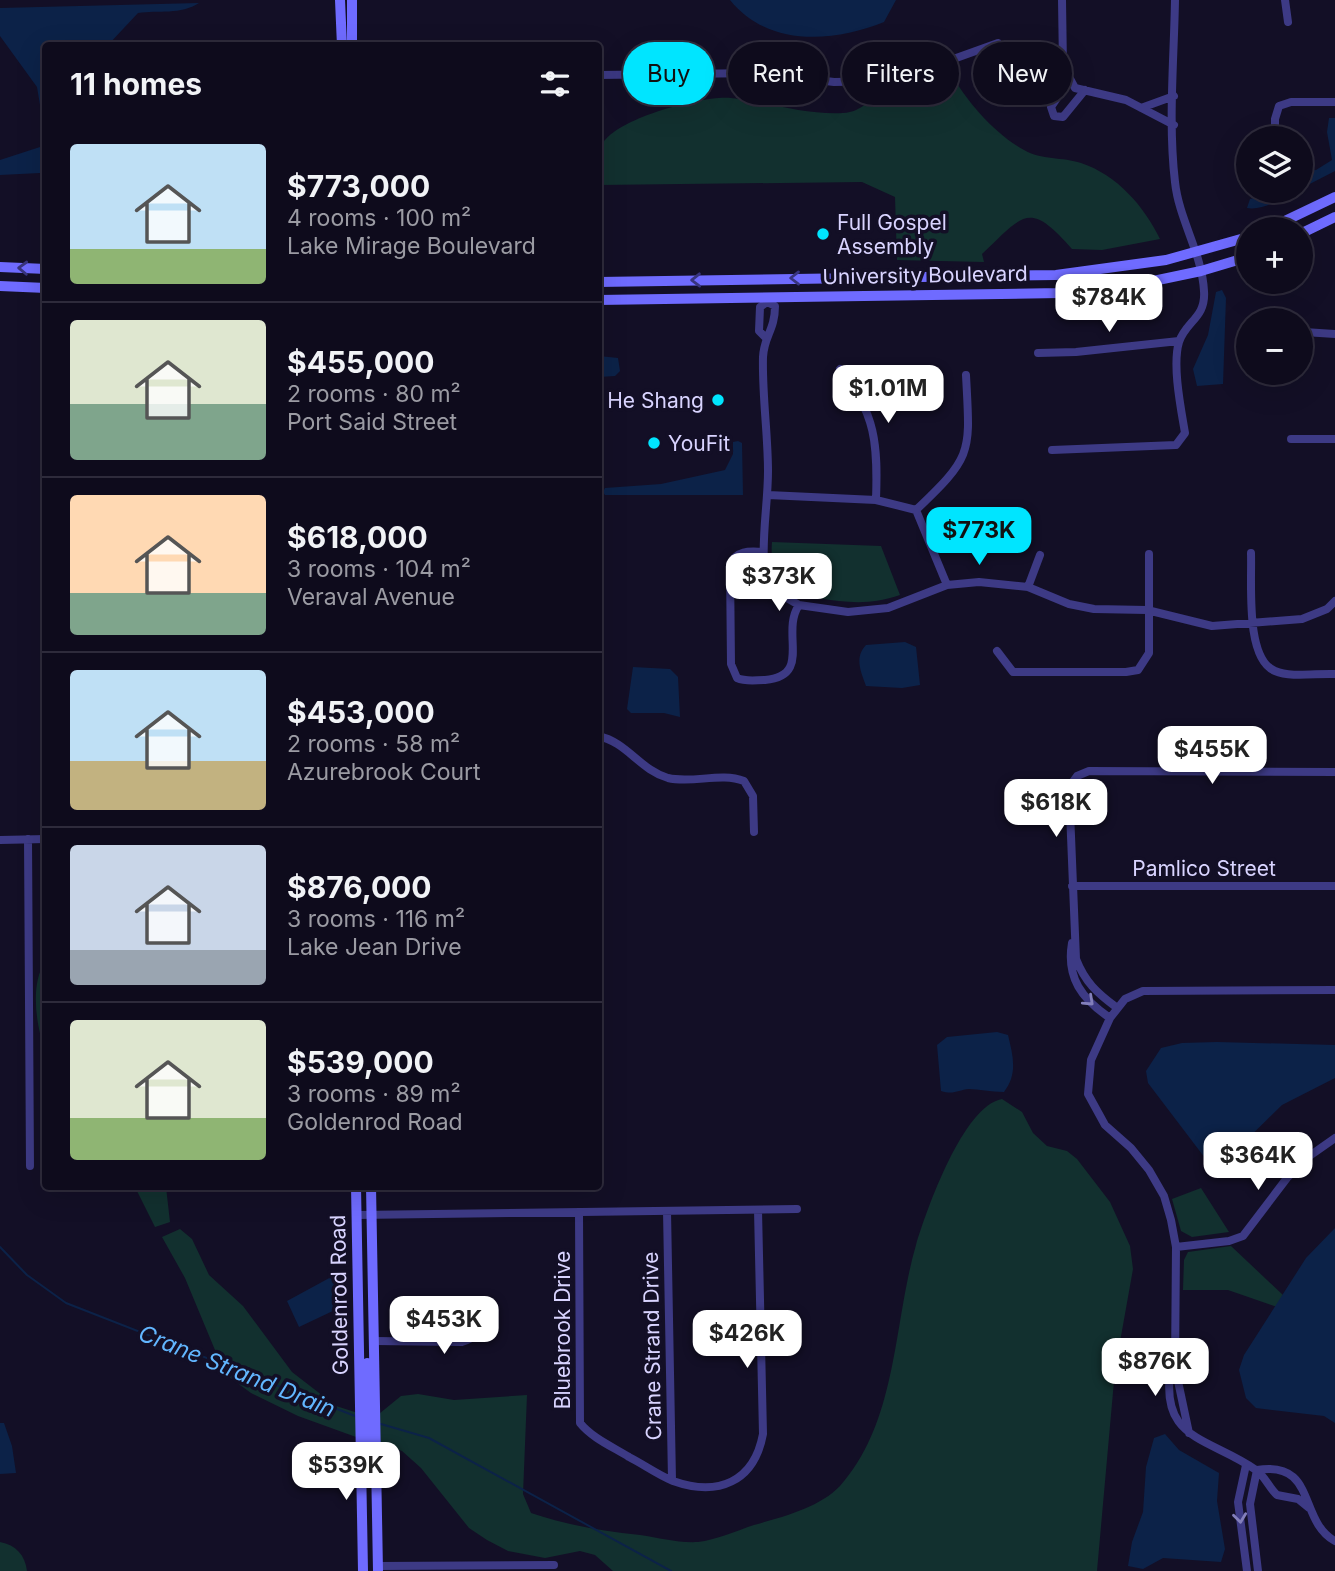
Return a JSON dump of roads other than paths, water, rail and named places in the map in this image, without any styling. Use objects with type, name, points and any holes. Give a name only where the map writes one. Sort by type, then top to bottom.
[{"type":"main road","points":[[338,0],[340,42]]},
{"type":"main road","points":[[352,0],[352,42]]},
{"type":"main road","points":[[1293,217],[1335,197]]},
{"type":"main road","points":[[1313,228],[1335,217]]},
{"type":"main road","name":"University Boulevard","points":[[602,282],[1056,275],[1129,267],[1197,253],[1236,241]]},
{"type":"main road","name":"University Boulevard","points":[[602,300],[1060,293],[1112,288],[1201,271],[1236,261]]},
{"type":"main road","points":[[0,267],[42,269]]},
{"type":"main road","points":[[0,286],[42,288]]},
{"type":"main road","name":"Goldenrod Road","points":[[356,1190],[359,1339],[367,1396],[368,1432],[363,1571]]},
{"type":"main road","name":"Goldenrod Road","points":[[367,1396],[374,1341],[371,1190]]},
{"type":"main road","points":[[357,1241],[365,1328],[374,1341]]},
{"type":"main road","name":"Goldenrod Road","points":[[368,1432],[376,1459],[375,1569]]},
{"type":"main road","points":[[363,1556],[375,1569]]},
{"type":"street","points":[[1062,0],[1063,42]]},
{"type":"street","points":[[1052,450],[1176,444],[1185,433],[1179,393],[1179,341],[1199,316],[1204,302],[1197,253],[1181,213],[1175,182],[1175,0]]},
{"type":"street","points":[[1285,0],[1288,22]]},
{"type":"street","points":[[602,75],[760,73],[834,82],[892,81],[973,52]]},
{"type":"street","points":[[1072,84],[1075,88],[1126,100],[1174,125]]},
{"type":"street","points":[[1052,105],[1054,116],[1063,117],[1085,90]]},
{"type":"street","points":[[1141,108],[1174,96]]},
{"type":"street","points":[[1275,126],[1279,106],[1291,102],[1335,102]]},
{"type":"street","points":[[766,338],[759,331],[760,307],[767,299],[775,306],[775,316],[774,330],[766,338],[763,357],[768,426],[768,495],[763,552],[769,580],[780,594],[799,605],[866,612],[888,608],[947,585],[1002,582],[1028,587],[1069,604],[1118,611],[1147,610],[1212,626],[1302,619],[1327,609],[1335,601]]},
{"type":"street","points":[[1313,333],[1335,334]]},
{"type":"street","points":[[1038,353],[1076,352],[1179,341]]},
{"type":"street","points":[[840,369],[858,391],[874,430],[877,452],[876,500]]},
{"type":"street","points":[[916,510],[953,475],[967,449],[966,375]]},
{"type":"street","points":[[1291,439],[1335,439]]},
{"type":"street","points":[[768,495],[876,500],[916,510]]},
{"type":"street","points":[[916,510],[947,585]]},
{"type":"street","points":[[763,552],[746,551],[737,554],[730,565],[731,664],[737,678],[744,681],[781,678],[789,672],[792,663],[792,617],[799,605]]},
{"type":"street","points":[[1251,553],[1257,654],[1263,664],[1277,672],[1335,674]]},
{"type":"street","points":[[997,651],[1013,672],[1138,670],[1149,653],[1149,554]]},
{"type":"street","points":[[1028,587],[1040,555]]},
{"type":"street","points":[[602,737],[615,741],[653,773],[689,781],[736,778],[747,783],[753,796],[754,832]]},
{"type":"street","points":[[1116,1007],[1096,992],[1083,977],[1076,959],[1069,787],[1077,776],[1089,771],[1335,772]]},
{"type":"street","points":[[0,839],[42,839]]},
{"type":"street","points":[[28,839],[30,1166]]},
{"type":"street","name":"Pamlico Street","points":[[1072,886],[1335,886]]},
{"type":"street","points":[[1073,933],[1069,955],[1071,974],[1080,992],[1110,1018]]},
{"type":"street","points":[[1310,1508],[1298,1499],[1277,1495],[1257,1470],[1189,1433],[1171,1406],[1169,1375],[1174,1351],[1176,1247],[1164,1195],[1131,1148],[1105,1125],[1088,1094],[1091,1060],[1116,1007],[1133,994],[1143,991],[1335,990]]},
{"type":"street","points":[[1176,1247],[1229,1241],[1242,1236],[1287,1178],[1308,1157],[1335,1138]]},
{"type":"street","points":[[357,1215],[797,1209]]},
{"type":"street","points":[[672,1480],[693,1485],[721,1485],[749,1472],[759,1454],[763,1434],[758,1210]]},
{"type":"street","name":"Crane Strand Drive","points":[[667,1211],[672,1480]]},
{"type":"street","name":"Bluebrook Drive","points":[[579,1212],[580,1423],[596,1437],[672,1480]]},
{"type":"street","points":[[374,1341],[462,1342],[472,1339],[480,1330],[482,1320]]},
{"type":"street","points":[[1174,1351],[1189,1433]]},
{"type":"street","points":[[1246,1465],[1238,1502],[1247,1571]]},
{"type":"street","points":[[1257,1470],[1271,1468],[1290,1475],[1301,1485],[1319,1526],[1335,1541]]},
{"type":"street","points":[[1257,1470],[1250,1504],[1258,1571]]},
{"type":"street","points":[[375,1569],[554,1565]]},
{"type":"water","points":[[730,0],[896,0],[884,22],[844,34],[803,36],[763,26],[746,16]]},
{"type":"water","points":[[199,3],[177,11],[138,13],[111,42],[42,42],[42,117],[37,87],[0,36],[0,8]]},
{"type":"water","points":[[1329,118],[1335,118],[1335,171],[1313,182],[1313,170],[1332,160],[1327,132]]},
{"type":"water","points":[[40,147],[40,173],[0,175],[0,160]]},
{"type":"water","points":[[1249,203],[1272,203],[1266,206],[1247,208]]},
{"type":"water","points":[[1222,290],[1226,298],[1223,384],[1197,386],[1193,369],[1208,335],[1216,292]]},
{"type":"water","points":[[602,356],[618,358],[620,371],[615,376],[602,377]]},
{"type":"water","points":[[733,442],[742,443],[743,495],[605,495],[603,492],[605,488],[661,484],[725,470],[733,454]]},
{"type":"water","points":[[905,642],[916,647],[920,685],[902,688],[866,686],[859,660],[866,645]]},
{"type":"water","points":[[633,667],[670,669],[678,677],[680,717],[664,713],[631,713],[627,709]]},
{"type":"water","points":[[997,1032],[1008,1035],[1013,1058],[1013,1072],[1004,1092],[969,1089],[941,1091],[937,1045],[947,1037]]},
{"type":"water","points":[[1182,1043],[1335,1045],[1335,1078],[1282,1105],[1221,1165],[1205,1158],[1148,1083],[1146,1071],[1161,1048]]},
{"type":"water","points":[[1335,1228],[1335,1423],[1324,1416],[1256,1408],[1246,1398],[1239,1370],[1244,1355],[1306,1258]]},
{"type":"water","points":[[333,1276],[337,1290],[337,1309],[299,1327],[287,1301]]},
{"type":"water","points":[[0,1423],[4,1423],[12,1446],[16,1473],[0,1474]]},
{"type":"water","points":[[1165,1434],[1179,1450],[1219,1473],[1217,1501],[1225,1549],[1221,1562],[1163,1558],[1143,1569],[1128,1566],[1132,1542],[1143,1512],[1146,1467],[1154,1438]]},
{"type":"waterway","name":"Crane Strand Drain","points":[[0,1247],[27,1275],[66,1303],[355,1416]]},
{"type":"waterway","name":"Crane Strand Drain","points":[[381,1424],[429,1438],[671,1571]]},
{"type":"place","name":"Full Gospel Assembly","points":[[823,234]]},
{"type":"place","name":"He Shang","points":[[718,400]]},
{"type":"place","name":"YouFit","points":[[654,443]]}]
